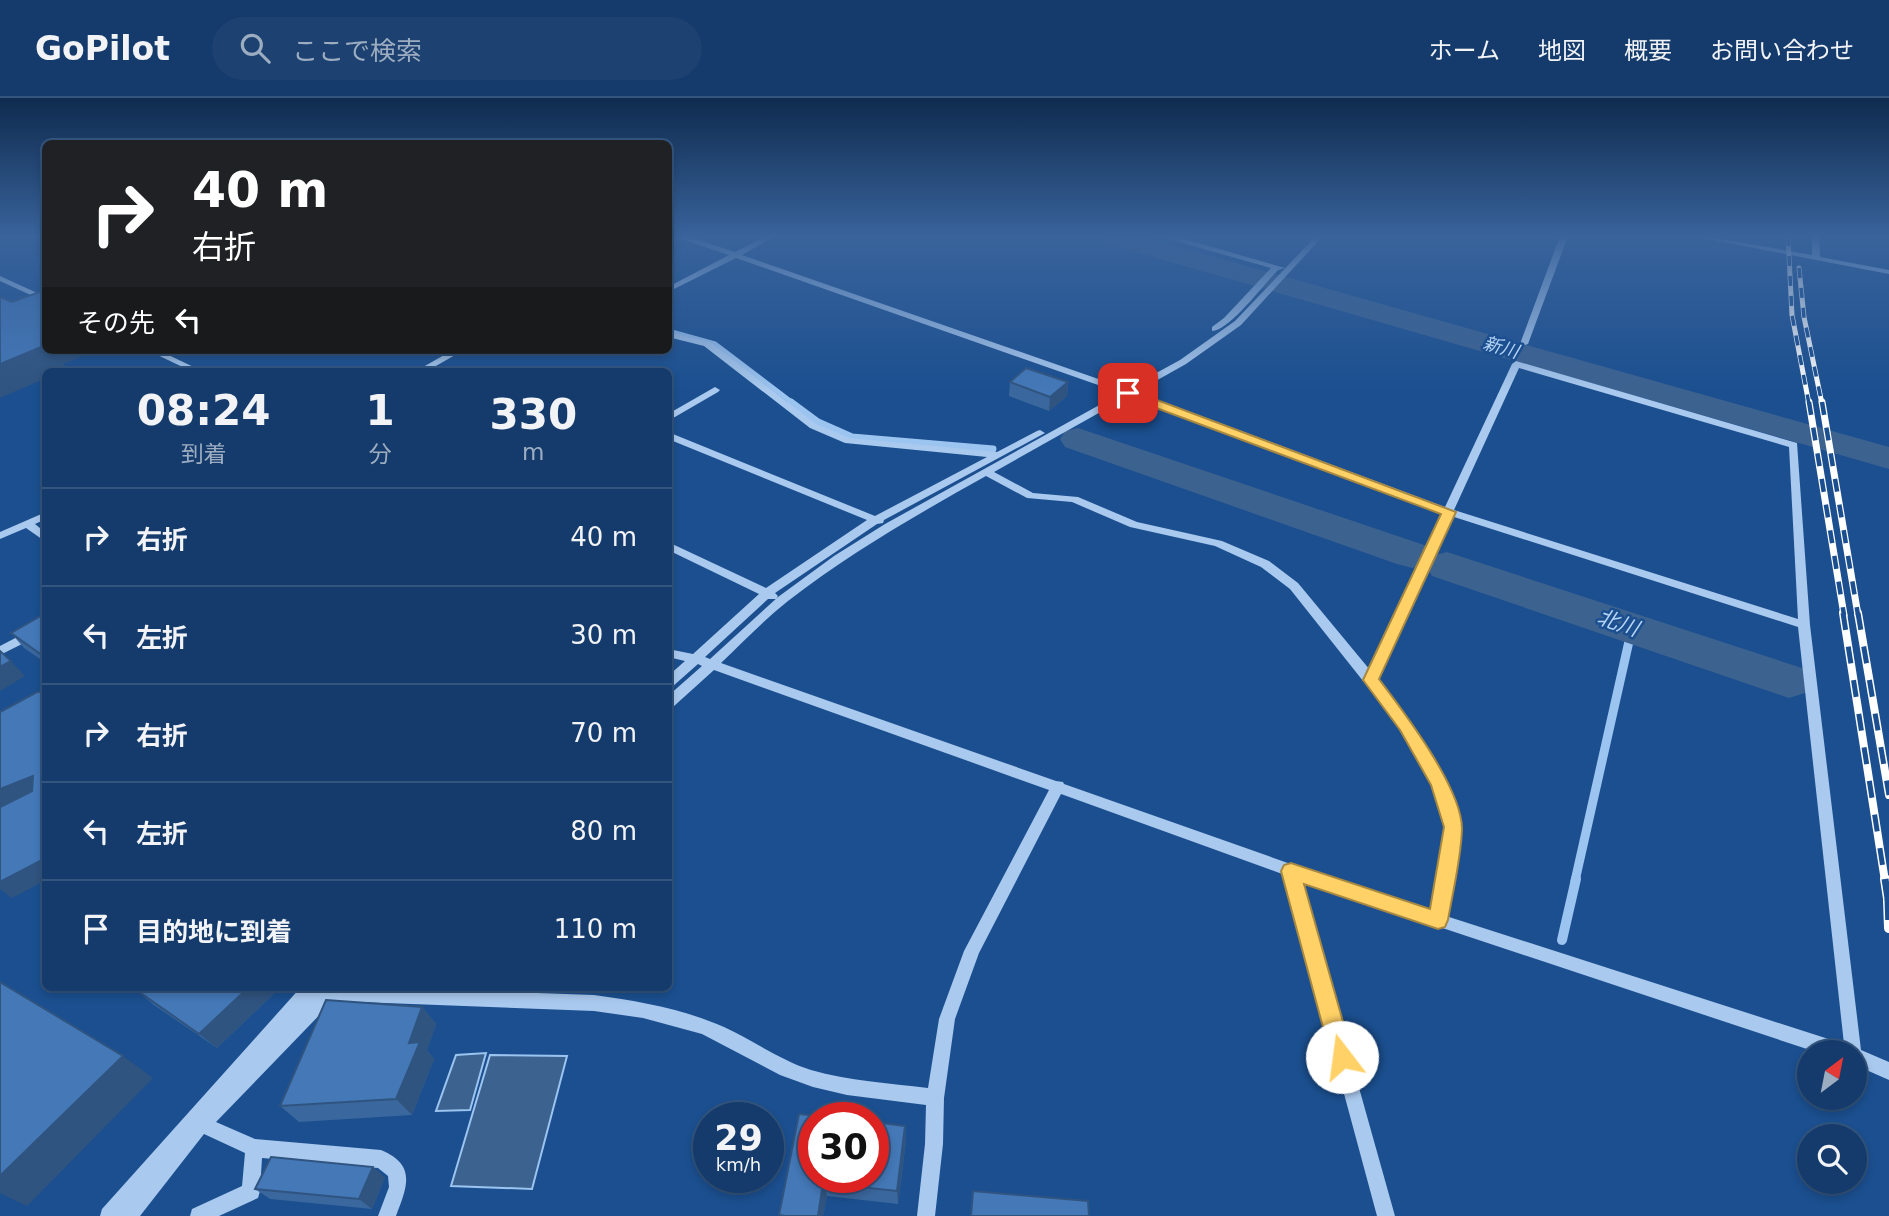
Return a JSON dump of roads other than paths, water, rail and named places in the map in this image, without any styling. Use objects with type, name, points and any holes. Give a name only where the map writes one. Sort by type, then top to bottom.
[{"type":"street","points":[[21,288],[42,298]]},
{"type":"street","points":[[829,288],[1125,392],[1449,512],[1804,625]]},
{"type":"street","points":[[672,680],[767,593],[875,520],[1184,362],[1238,323],[1264,288]]},
{"type":"street","points":[[1262,291],[1266,288]]},
{"type":"street","points":[[1524,344],[1545,288]]},
{"type":"street","points":[[672,335],[707,344],[813,426],[848,441],[1002,457]]},
{"type":"street","points":[[160,354],[191,368]]},
{"type":"street","points":[[426,368],[452,354]]},
{"type":"street","points":[[1371,680],[1516,364],[1794,445],[1804,625],[1852,1040]]},
{"type":"street","points":[[672,416],[715,390]]},
{"type":"street","points":[[672,437],[889,526]]},
{"type":"street","points":[[672,701],[782,600],[889,526],[985,471],[1002,457]]},
{"type":"street","points":[[985,471],[1031,496],[1074,499],[1134,525],[1218,543],[1265,564],[1294,586],[1406,726],[1439,784],[1453,827],[1438,920]]},
{"type":"street","points":[[0,536],[42,517]]},
{"type":"street","points":[[27,523],[42,536]]},
{"type":"street","points":[[672,547],[782,600]]},
{"type":"street","points":[[0,651],[42,628]]},
{"type":"street","points":[[672,654],[696,659],[1291,871],[1805,1040]]},
{"type":"street","points":[[926,1216],[934,1144],[934,1098],[947,1019],[972,951],[1058,786]]},
{"type":"street","points":[[1291,871],[1386,1216]]},
{"type":"street","points":[[128,1216],[201,1124],[322,991]]},
{"type":"street","points":[[109,1216],[322,991]]},
{"type":"street","points":[[363,991],[594,1003],[638,1009],[678,1017],[719,1033],[795,1073],[831,1083],[934,1098]]},
{"type":"street","points":[[1867,1060],[1889,1071]]},
{"type":"street","points":[[201,1124],[254,1148],[381,1159],[397,1171],[398,1187],[387,1216]]},
{"type":"street","points":[[199,1216],[251,1191],[254,1148]]},
{"type":"water","points":[[486,1053],[470,1110],[436,1111],[456,1055]]},
{"type":"water","points":[[490,1055],[567,1056],[532,1189],[451,1186]]},
{"type":"waterway","name":"新川","points":[[1292,288],[1889,458]]},
{"type":"waterway","points":[[672,332],[715,344],[794,404]]},
{"type":"waterway","points":[[791,402],[818,422],[852,437],[993,449]]},
{"type":"waterway","name":"北川","points":[[1078,439],[1412,555]]},
{"type":"waterway","name":"北川","points":[[1447,566],[1789,681]]},
{"type":"waterway","points":[[1575,881],[1632,628]]},
{"type":"waterway","points":[[1562,940],[1576,879]]},
{"type":"railway","points":[[1791,288],[1792,315],[1809,404]]},
{"type":"railway","points":[[1801,288],[1804,317],[1822,404]]},
{"type":"railway","points":[[1809,402],[1844,615]]},
{"type":"railway","points":[[1822,402],[1858,615]]},
{"type":"railway","points":[[1843,613],[1885,881]]},
{"type":"railway","points":[[1858,613],[1889,795]]},
{"type":"railway","points":[[1885,879],[1889,905]]},
{"type":"railway","points":[[1888,899],[1889,928]]}]
